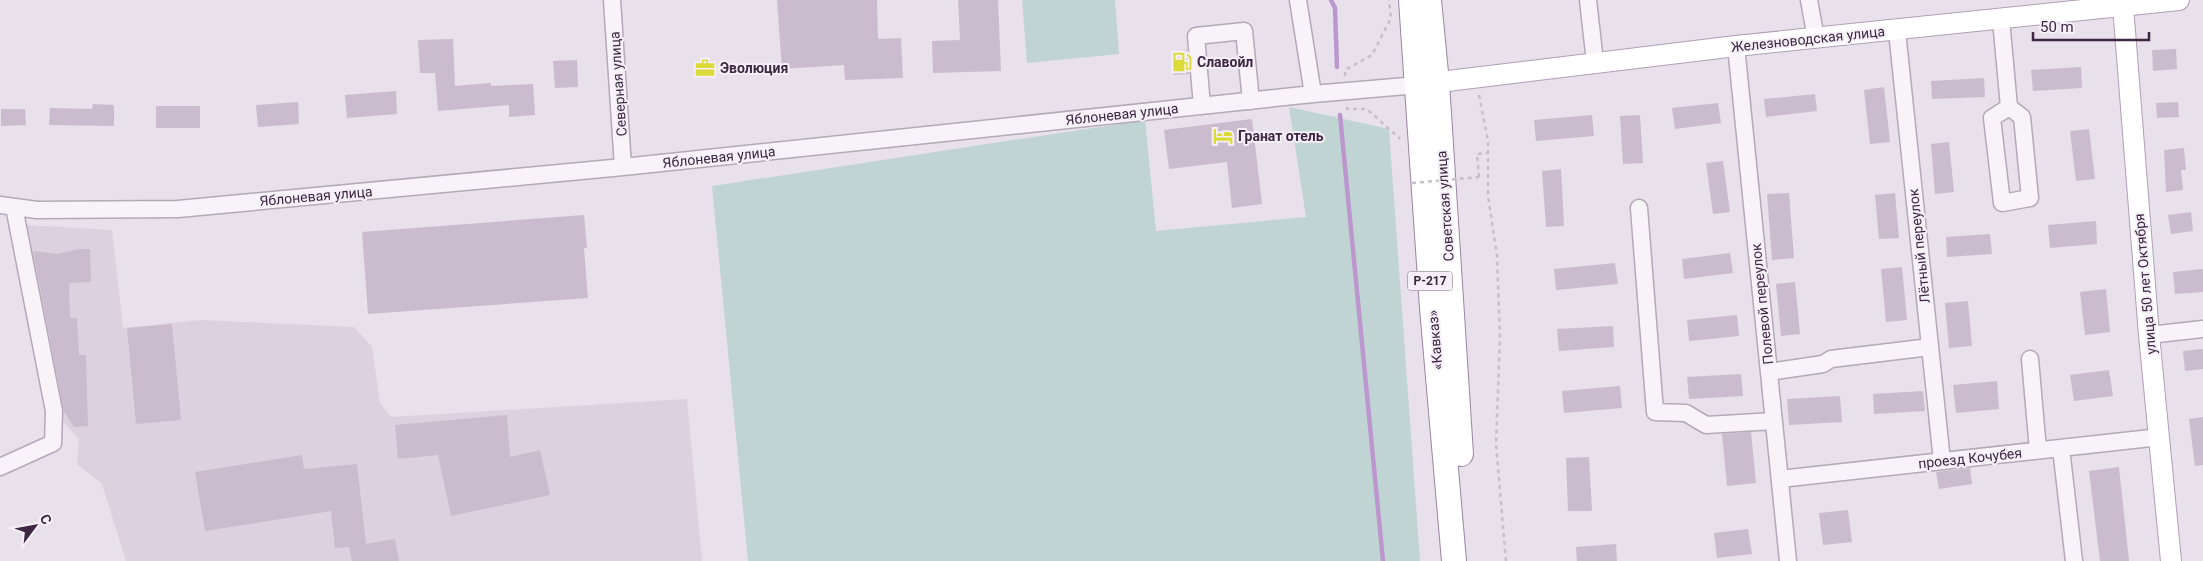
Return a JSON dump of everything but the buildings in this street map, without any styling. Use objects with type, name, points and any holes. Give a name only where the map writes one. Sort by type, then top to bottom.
[{"type":"highway","name":"«Кавказ»","points":[[1411,0],[1427,84],[1432,308],[1454,561]]},
{"type":"highway","name":"Советская улица","points":[[1430,0],[1427,84],[1468,561]]},
{"type":"main road","name":"Железноводская улица","points":[[1427,84],[1736,46],[1897,31],[2115,5],[2179,0]]},
{"type":"main road","name":"улица 50 лет Октября","points":[[2115,5],[2171,561]]},
{"type":"street","name":"Северная улица","points":[[612,0],[623,167]]},
{"type":"street","points":[[1298,0],[1313,94]]},
{"type":"street","points":[[1588,0],[1595,62]]},
{"type":"street","points":[[1809,0],[1816,38]]},
{"type":"street","points":[[2001,20],[2009,107],[2022,117],[2030,198],[2002,203],[1992,118],[2009,107]]},
{"type":"street","points":[[1202,106],[1196,36],[1244,31],[1251,100]]},
{"type":"street","name":"Лётный переулок","points":[[1897,31],[1942,460]]},
{"type":"street","name":"Полевой переулок","points":[[1736,46],[1788,561]]},
{"type":"street","name":"Яблоневая улица","points":[[7,206],[38,210],[178,209],[623,167],[1251,100],[1427,84]]},
{"type":"street","points":[[0,467],[53,443],[54,411],[7,206]]},
{"type":"street","points":[[1639,208],[1655,412],[1686,413],[1706,425],[1774,421]]},
{"type":"street","points":[[2149,335],[2203,329]]},
{"type":"street","points":[[1769,372],[1823,364],[1831,359],[1930,347]]},
{"type":"street","points":[[2030,360],[2038,450]]},
{"type":"street","name":"проезд Кочубея","points":[[1780,479],[2160,437]]},
{"type":"street","points":[[2062,448],[2074,561]]},
{"type":"path","points":[[1389,0],[1391,18],[1372,54],[1345,70],[1347,109],[1367,109],[1401,140],[1402,147]]},
{"type":"path","points":[[1476,78],[1488,141],[1488,194],[1497,256],[1500,338],[1496,444],[1506,561]]},
{"type":"path","points":[[1412,182],[1479,177],[1477,154],[1488,153]]},
{"type":"shaded area","points":[[1022,0],[1115,0],[1119,54],[1027,63]]},
{"type":"shaded area","points":[[1289,107],[1389,129],[1420,561],[748,561],[712,186],[1145,120],[1156,231],[1306,217]]},
{"type":"shaded area","points":[[27,225],[112,230],[123,328],[202,320],[354,327],[372,347],[380,403],[391,417],[687,399],[702,561],[126,561],[102,484],[77,464],[79,439],[60,418],[26,241]]},
{"type":"waterway","points":[[1331,0],[1335,8],[1337,67]]},
{"type":"waterway","points":[[1340,115],[1383,561]]},
{"type":"place","name":"Славойл","points":[[1182,62]]},
{"type":"place","name":"Эволюция","points":[[705,68]]},
{"type":"place","name":"Гранат отель","points":[[1223,136]]}]
